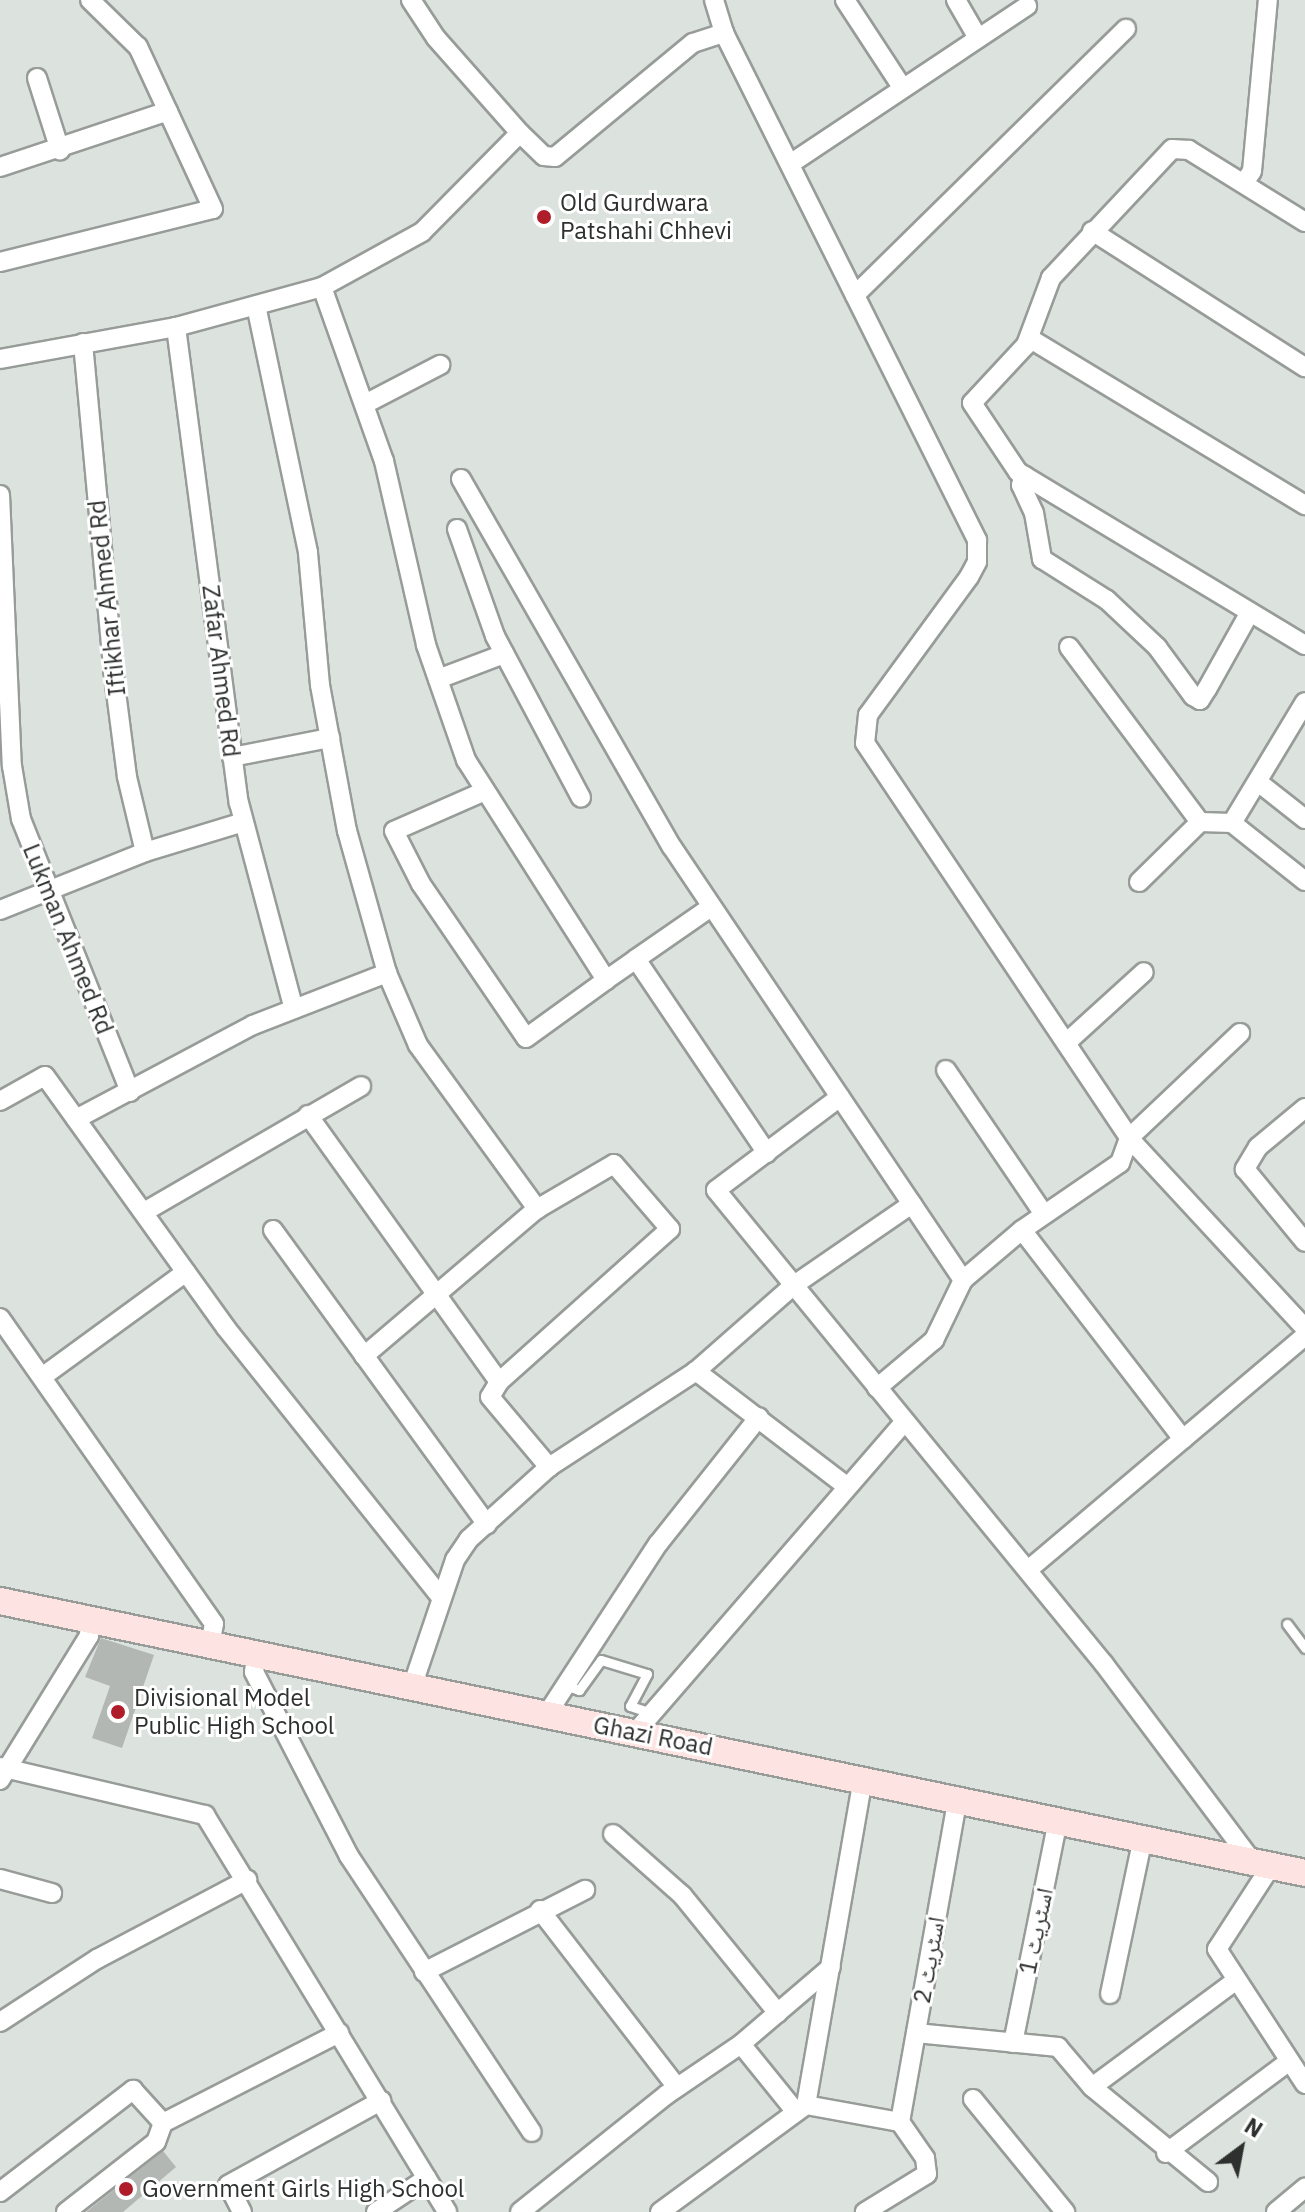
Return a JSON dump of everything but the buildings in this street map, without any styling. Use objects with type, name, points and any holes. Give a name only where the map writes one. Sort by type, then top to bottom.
[{"type":"main road","name":"Ghazi Road","points":[[0,1601],[547,1714],[641,1723],[863,1777],[1305,1873]]},
{"type":"street","points":[[0,262],[213,209],[138,47],[90,0]]},
{"type":"street","points":[[411,0],[436,38],[544,156],[555,157],[693,43],[724,33]]},
{"type":"street","points":[[714,0],[724,33],[977,540],[977,562],[861,732],[1129,1138],[1305,1328]]},
{"type":"street","points":[[845,0],[902,87]]},
{"type":"street","points":[[956,0],[978,38]]},
{"type":"street","points":[[1244,183],[1252,171],[1268,0]]},
{"type":"street","points":[[790,164],[1027,6]]},
{"type":"street","points":[[855,295],[1126,29]]},
{"type":"street","points":[[37,78],[60,150]]},
{"type":"street","points":[[0,167],[60,150],[168,111]]},
{"type":"street","points":[[0,359],[176,327],[322,287],[422,232],[520,133]]},
{"type":"street","points":[[1305,222],[1189,150],[1172,149],[1051,278],[1029,338],[972,403],[1008,462],[1025,476],[1305,645]]},
{"type":"street","points":[[1092,231],[1305,367]]},
{"type":"street","points":[[322,287],[365,404],[438,679],[466,760],[606,980]]},
{"type":"street","points":[[256,305],[308,552],[330,738],[347,831],[387,973],[418,1045],[537,1209]]},
{"type":"street","name":"Zafar Ahmed Rd","points":[[176,327],[232,757],[244,822],[294,1009]]},
{"type":"street","points":[[1029,338],[1305,505]]},
{"type":"street","name":"Iftikhar Ahmed Rd","points":[[83,343],[113,669],[145,852]]},
{"type":"street","points":[[365,404],[440,365]]},
{"type":"street","points":[[1025,476],[1021,485],[1034,513],[1042,559],[1107,600],[1157,647],[1193,696],[1200,700],[1250,612]]},
{"type":"street","points":[[461,479],[711,907],[963,1280]]},
{"type":"street","name":"Lukman Ahmed Rd","points":[[0,495],[3,648],[12,766],[21,819],[130,1092]]},
{"type":"street","points":[[457,529],[504,654],[581,798]]},
{"type":"street","points":[[1069,647],[1200,822]]},
{"type":"street","points":[[438,679],[504,654]]},
{"type":"street","points":[[1232,823],[1305,702]]},
{"type":"street","points":[[232,757],[330,738]]},
{"type":"street","points":[[1258,782],[1305,819]]},
{"type":"street","points":[[485,791],[394,831],[421,884],[526,1038],[711,907]]},
{"type":"street","points":[[0,910],[145,852],[244,822]]},
{"type":"street","points":[[1139,882],[1200,822],[1232,823],[1305,881]]},
{"type":"street","points":[[636,959],[767,1153]]},
{"type":"street","points":[[1066,1043],[1144,972]]},
{"type":"street","points":[[76,1119],[294,1009],[387,973]]},
{"type":"street","points":[[877,1388],[934,1340],[963,1280],[1022,1230],[1120,1163],[1129,1138],[1240,1033]]},
{"type":"street","points":[[946,1070],[1044,1214]]},
{"type":"street","points":[[0,1101],[45,1076],[186,1272],[441,1597]]},
{"type":"street","points":[[144,1212],[361,1086]]},
{"type":"street","points":[[840,1097],[716,1190],[903,1423],[1028,1570],[1262,1864],[1217,1949],[1305,2084]]},
{"type":"street","points":[[1305,1108],[1258,1147],[1245,1169],[1305,1242]]},
{"type":"street","points":[[308,1115],[499,1382]]},
{"type":"street","points":[[364,1356],[537,1209],[614,1164],[670,1229],[499,1382],[490,1397],[549,1467]]},
{"type":"street","points":[[413,1684],[455,1560],[487,1525],[549,1467],[696,1371],[794,1285],[912,1204]]},
{"type":"street","points":[[273,1230],[487,1525]]},
{"type":"street","points":[[1022,1230],[1183,1439]]},
{"type":"street","points":[[42,1377],[186,1272]]},
{"type":"street","points":[[0,1318],[214,1624],[210,1644]]},
{"type":"street","points":[[1028,1570],[1305,1336]]},
{"type":"street","points":[[696,1371],[845,1485]]},
{"type":"street","points":[[547,1714],[562,1684],[658,1544],[759,1417]]},
{"type":"street","points":[[641,1723],[845,1485],[903,1423]]},
{"type":"street","points":[[90,1620],[89,1636],[3,1772],[205,1815],[447,2212]]},
{"type":"street","points":[[256,1654],[254,1672],[277,1722],[349,1856],[532,2132]]},
{"type":"street","points":[[660,2212],[801,2108],[831,1967],[863,1777]]},
{"type":"street","name":"اسٹریٹ 2","points":[[900,2122],[958,1797]]},
{"type":"street","name":"اسٹریٹ 1","points":[[1013,2043],[1058,1819]]},
{"type":"street","points":[[613,1834],[682,1895],[778,2013]]},
{"type":"street","points":[[1110,1994],[1143,1837]]},
{"type":"street","points":[[0,1879],[52,1893]]},
{"type":"street","points":[[0,2022],[97,1959],[247,1880]]},
{"type":"street","points":[[424,1972],[540,1910],[585,1890]]},
{"type":"street","points":[[540,1910],[677,2087]]},
{"type":"street","points":[[520,2212],[677,2087],[741,2044],[831,1967]]},
{"type":"street","points":[[1092,2087],[1235,1981]]},
{"type":"street","points":[[66,2212],[156,2142],[163,2123],[339,2033]]},
{"type":"street","points":[[916,2033],[1058,2047],[1092,2087],[1166,2153],[1208,2182]]},
{"type":"street","points":[[741,2044],[801,2108],[900,2122],[925,2158],[927,2174],[865,2212]]},
{"type":"street","points":[[1166,2153],[1288,2062]]},
{"type":"street","points":[[0,2192],[133,2090],[163,2123]]},
{"type":"street","points":[[973,2099],[1056,2209]]},
{"type":"street","points":[[242,2212],[228,2185],[381,2101]]},
{"type":"street","points":[[376,2212],[427,2178]]},
{"type":"street","points":[[1276,2212],[1305,2188]]},
{"type":"lane","points":[[1287,1624],[1305,1648]]},
{"type":"lane","points":[[562,1684],[579,1690],[601,1660],[647,1674],[630,1706],[641,1723]]},
{"type":"place","name":"Old Gurdwara Patshahi Chhevi","points":[[544,217]]},
{"type":"place","name":"Divisional Model Public High School","points":[[118,1712]]},
{"type":"place","name":"Government Girls High School","points":[[126,2189]]}]
